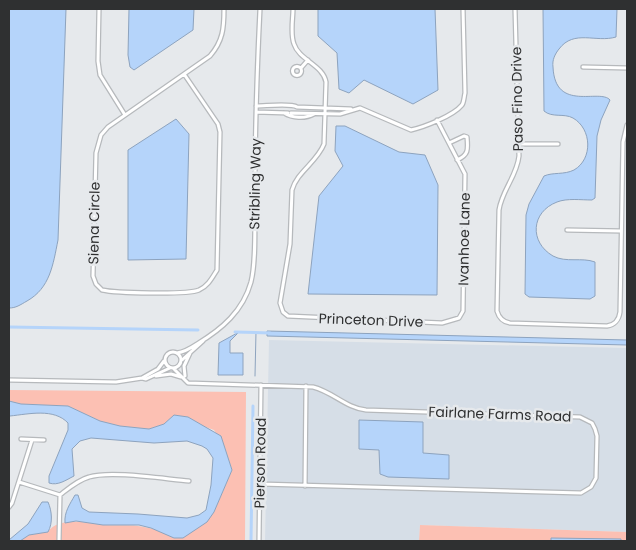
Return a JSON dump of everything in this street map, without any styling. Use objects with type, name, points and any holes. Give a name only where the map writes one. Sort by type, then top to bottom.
[{"type":"street","points":[[99,9],[98,61],[100,75],[125,115]]},
{"type":"street","name":"Siena Circle","points":[[184,74],[218,124],[220,132],[217,270],[211,281],[197,291],[187,293],[102,290],[96,284],[93,276],[96,153],[101,135],[108,127],[125,115],[184,74],[210,56],[218,48],[222,38],[224,9]]},
{"type":"street","name":"Stribling Way","points":[[181,362],[192,350],[227,323],[235,314],[242,304],[251,282],[253,271],[260,9]]},
{"type":"street","points":[[294,9],[293,42],[295,48],[325,78],[325,114]]},
{"type":"street","points":[[256,112],[309,117],[315,114],[340,114],[360,108],[411,130],[437,120],[463,104],[465,93],[462,9]]},
{"type":"street","name":"Paso Fino Drive","points":[[515,9],[518,144],[517,167],[502,197],[499,210],[497,311],[502,320],[510,323],[606,326],[615,322],[620,314],[623,142],[627,125]]},
{"type":"street","points":[[300,68],[308,60]]},
{"type":"street","points":[[583,67],[627,68]]},
{"type":"street","points":[[256,106],[284,106],[292,104],[296,106],[352,110]]},
{"type":"street","points":[[291,114],[296,106]]},
{"type":"street","name":"Princeton Drive","points":[[325,114],[324,144],[321,151],[294,183],[292,190],[290,244],[280,302],[283,312],[288,316],[295,317],[442,323],[459,318]]},
{"type":"street","name":"Ivanhoe Lane","points":[[437,120],[465,174],[463,311],[459,318]]},
{"type":"street","points":[[449,143],[464,136],[467,137],[467,153],[458,160]]},
{"type":"street","points":[[518,144],[558,144]]},
{"type":"street","points":[[567,230],[622,231]]},
{"type":"street","name":"Stribling Way","points":[[177,353],[204,341]]},
{"type":"street","points":[[9,380],[116,382],[169,374],[184,377],[185,363],[192,350]]},
{"type":"street","points":[[142,378],[158,369],[166,355],[177,353],[181,362],[148,378]]},
{"type":"street","points":[[164,361],[166,365],[172,368]]},
{"type":"street","name":"Fairlane Farms Road","points":[[181,362],[184,377]]},
{"type":"street","name":"Fairlane Farms Road","points":[[172,368],[192,382],[261,386],[306,386],[324,391],[351,407],[366,410],[580,417],[592,423],[596,429],[596,478],[589,488],[578,493],[260,484]]},
{"type":"street","name":"Pierson Road","points":[[259,541],[261,386]]},
{"type":"street","points":[[305,486],[306,386]]},
{"type":"street","points":[[21,439],[44,440]]},
{"type":"street","points":[[9,507],[12,503],[32,440]]},
{"type":"street","points":[[60,495],[81,480],[98,475],[189,481]]},
{"type":"street","points":[[19,482],[60,495]]},
{"type":"street","points":[[59,541],[60,495]]},
{"type":"shaded area","points":[[269,340],[627,348],[627,532],[420,525],[419,541],[265,541]]},
{"type":"shaded area","points":[[9,390],[246,392],[245,541],[20,541],[29,535],[48,532],[53,527],[66,522],[143,527],[159,531],[174,538],[214,512],[232,470],[225,448],[214,430],[188,417],[174,415],[164,424],[149,429],[120,426],[100,421],[68,406],[21,404],[9,401]]},
{"type":"shaded area","points":[[420,525],[627,532],[627,541],[419,541]]},
{"type":"water","points":[[9,9],[66,9],[58,240],[49,275],[41,290],[22,304],[9,308]]},
{"type":"water","points":[[129,9],[194,9],[193,30],[134,70],[130,67],[128,55]]},
{"type":"water","points":[[318,9],[435,9],[438,90],[413,104],[364,80],[349,93],[339,89],[337,53],[318,36]]},
{"type":"water","points":[[543,9],[617,9],[616,37],[578,38],[571,40],[559,49],[553,62],[556,81],[561,90],[578,96],[605,97],[610,100],[601,120],[597,136],[595,198],[592,200],[557,202],[542,213],[536,227],[540,243],[553,256],[563,259],[595,262],[595,296],[590,299],[529,297],[525,294],[526,215],[529,204],[544,176],[570,172],[580,165],[585,159],[588,144],[584,129],[573,118],[544,111]]},
{"type":"water","points":[[176,119],[189,134],[186,259],[128,260],[128,150]]},
{"type":"water","points":[[336,126],[345,126],[399,152],[425,155],[438,185],[437,295],[308,294],[319,196],[343,166],[335,151]]},
{"type":"water","points":[[267,331],[627,340],[627,345],[267,336]]},
{"type":"water","points":[[239,332],[230,341],[230,353],[243,353],[243,375],[218,375],[219,343]]},
{"type":"water","points":[[9,401],[21,404],[68,406],[100,421],[120,426],[149,429],[164,424],[174,415],[188,417],[221,436],[232,470],[214,512],[207,522],[183,538],[174,538],[139,525],[103,525],[76,521],[65,523],[66,512],[75,495],[78,495],[82,508],[89,512],[187,518],[199,515],[206,510],[211,485],[213,458],[207,449],[187,441],[154,443],[91,438],[80,441],[72,449],[74,476],[65,481],[52,484],[49,483],[49,476],[68,430],[68,423],[56,415],[41,413],[9,417]]},
{"type":"water","points":[[359,420],[423,422],[423,453],[449,455],[449,479],[388,477],[380,474],[379,450],[359,449]]},
{"type":"water","points":[[42,502],[48,502],[50,509],[51,521],[48,532],[29,535],[20,541],[9,541],[28,524]]},
{"type":"water","points":[[551,538],[621,539],[621,541],[551,541]]},
{"type":"waterway","points":[[9,327],[198,330]]},
{"type":"waterway","points":[[235,332],[270,333]]},
{"type":"waterway","points":[[255,376],[256,332]]},
{"type":"waterway","points":[[251,541],[253,406]]}]
